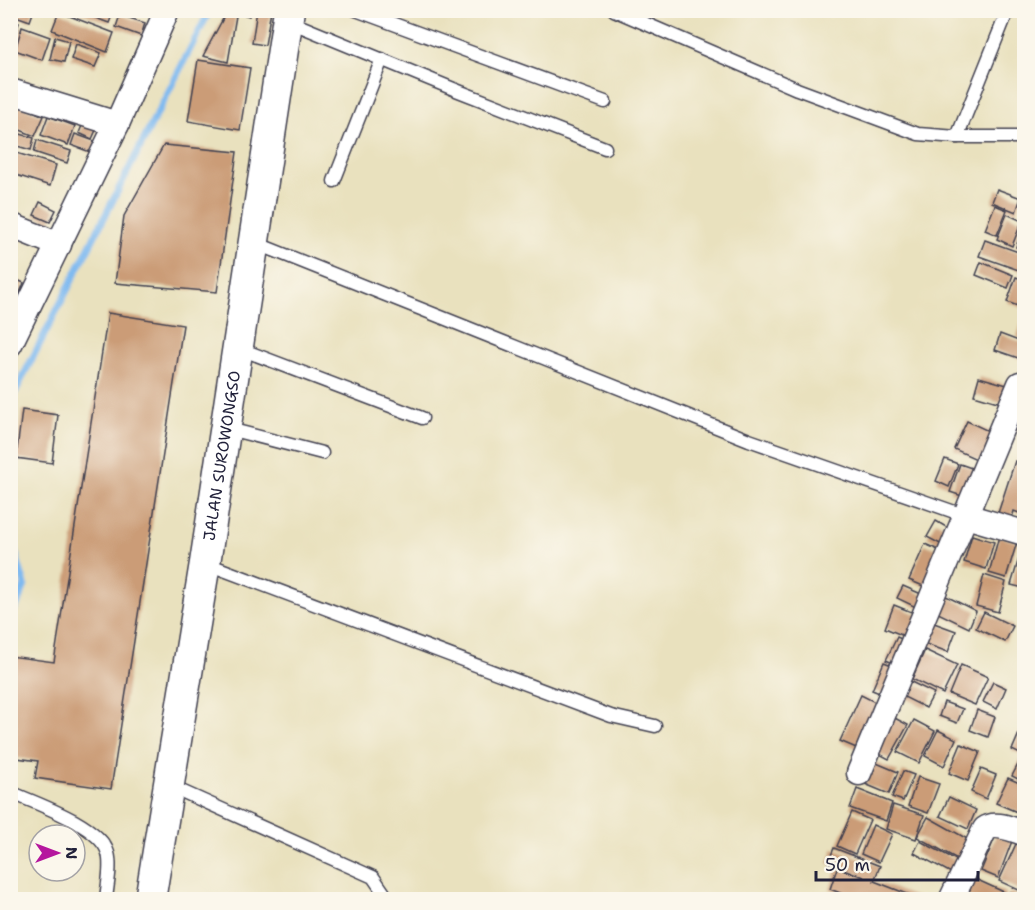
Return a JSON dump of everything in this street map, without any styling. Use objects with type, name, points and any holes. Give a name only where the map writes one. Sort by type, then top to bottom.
[{"type":"street","points":[[10,344],[117,124],[167,10]]},
{"type":"street","name":"JALAN SUROWONGSO","points":[[150,900],[205,563],[288,15]]},
{"type":"street","points":[[10,91],[117,124]]},
{"type":"street","points":[[10,225],[59,245]]},
{"type":"street","points":[[859,773],[1020,384]]},
{"type":"street","points":[[966,516],[1024,532]]},
{"type":"street","points":[[951,900],[985,829],[990,825],[995,825],[1024,833]]},
{"type":"lane","points":[[356,10],[605,102]]},
{"type":"lane","points":[[614,10],[797,88],[918,134],[957,137],[1024,137]]},
{"type":"lane","points":[[957,137],[1008,10]]},
{"type":"lane","points":[[288,15],[382,59],[605,148]]},
{"type":"lane","points":[[334,181],[382,59]]},
{"type":"lane","points":[[253,242],[749,440],[966,516]]},
{"type":"lane","points":[[237,348],[422,418]]},
{"type":"lane","points":[[225,428],[322,453]]},
{"type":"lane","points":[[205,563],[611,716],[655,726]]},
{"type":"lane","points":[[170,786],[373,878],[384,893],[386,900]]},
{"type":"lane","points":[[10,792],[64,816],[96,835],[108,852],[109,874],[106,900]]},
{"type":"building","points":[[10,10],[34,10],[30,21],[10,14]]},
{"type":"building","points":[[74,10],[114,10],[109,23]]},
{"type":"building","points":[[229,10],[250,10],[249,16]]},
{"type":"building","points":[[257,10],[271,10],[265,45],[252,43]]},
{"type":"building","points":[[59,12],[114,33],[107,52],[52,30]]},
{"type":"building","points":[[120,15],[145,23],[141,36],[116,27]]},
{"type":"building","points":[[225,15],[236,16],[228,62],[203,56]]},
{"type":"building","points":[[10,20],[19,23],[11,46],[10,46]]},
{"type":"building","points":[[22,27],[50,37],[42,60],[15,50]]},
{"type":"building","points":[[55,37],[69,41],[64,62],[50,59]]},
{"type":"building","points":[[76,44],[101,53],[95,67],[71,59]]},
{"type":"building","points":[[198,60],[250,68],[240,130],[188,121]]},
{"type":"building","points":[[12,102],[44,116],[35,136],[10,126]]},
{"type":"building","points":[[48,116],[75,126],[68,145],[41,135]]},
{"type":"building","points":[[83,123],[96,130],[92,139],[79,133]]},
{"type":"building","points":[[10,131],[34,138],[31,150],[10,144]]},
{"type":"building","points":[[75,134],[97,142],[93,153],[71,145]]},
{"type":"building","points":[[37,140],[71,151],[67,163],[34,152]]},
{"type":"building","points":[[164,145],[237,152],[217,292],[115,283],[124,216]]},
{"type":"building","points":[[10,151],[56,165],[50,186],[10,173]]},
{"type":"building","points":[[997,189],[1021,198],[1016,212],[992,202]]},
{"type":"building","points":[[40,202],[56,210],[50,222],[34,215]]},
{"type":"building","points":[[995,205],[1007,210],[997,235],[985,230]]},
{"type":"building","points":[[1007,214],[1022,221],[1012,246],[997,239]]},
{"type":"building","points":[[1024,224],[1024,250],[1016,247]]},
{"type":"building","points":[[985,240],[1024,254],[1024,272],[979,256]]},
{"type":"building","points":[[981,262],[1013,275],[1008,288],[976,275]]},
{"type":"building","points":[[10,277],[24,283],[16,302],[10,299]]},
{"type":"building","points":[[1016,277],[1024,280],[1023,308],[1007,302]]},
{"type":"building","points":[[108,313],[183,325],[111,789],[35,778],[38,761],[10,757],[10,656],[54,662]]},
{"type":"building","points":[[1024,315],[1024,339],[1017,337]]},
{"type":"building","points":[[1000,334],[1024,343],[1024,360],[995,350]]},
{"type":"building","points":[[979,377],[1007,385],[1001,403],[974,395]]},
{"type":"building","points":[[1017,404],[1024,406],[1024,433],[1008,427]]},
{"type":"building","points":[[22,410],[58,415],[52,463],[16,458]]},
{"type":"building","points":[[967,421],[995,434],[983,462],[954,449]]},
{"type":"building","points":[[945,459],[958,464],[949,487],[936,481]]},
{"type":"building","points":[[1015,461],[1024,464],[1024,515],[1014,511],[1012,518],[998,513]]},
{"type":"building","points":[[960,464],[980,471],[971,499],[950,492]]},
{"type":"building","points":[[936,521],[953,531],[944,546],[927,537]]},
{"type":"building","points":[[972,535],[994,542],[986,569],[964,562]]},
{"type":"building","points":[[999,536],[1017,542],[1006,578],[989,573]]},
{"type":"building","points":[[925,544],[943,552],[928,588],[909,580]]},
{"type":"building","points":[[1022,548],[1024,549],[1024,588],[1011,585]]},
{"type":"building","points":[[984,575],[1006,582],[998,612],[976,606]]},
{"type":"building","points":[[903,586],[928,597],[922,610],[897,598]]},
{"type":"building","points":[[946,596],[976,611],[969,628],[938,613]]},
{"type":"building","points":[[894,605],[919,615],[909,638],[885,628]]},
{"type":"building","points":[[984,612],[1013,626],[1005,642],[976,628]]},
{"type":"building","points":[[934,623],[956,631],[948,652],[926,644]]},
{"type":"building","points":[[897,637],[910,643],[900,666],[886,660]]},
{"type":"building","points":[[925,650],[957,665],[943,694],[912,679]]},
{"type":"building","points":[[884,662],[899,668],[887,696],[872,690]]},
{"type":"building","points":[[961,665],[988,677],[975,705],[949,694]]},
{"type":"building","points":[[903,678],[934,693],[926,708],[896,693]]},
{"type":"building","points":[[993,682],[1006,688],[997,709],[983,702]]},
{"type":"building","points":[[861,695],[881,705],[861,750],[840,741]]},
{"type":"building","points":[[944,702],[963,709],[957,723],[939,716]]},
{"type":"building","points":[[977,710],[995,717],[988,737],[970,730]]},
{"type":"building","points":[[889,715],[908,725],[889,759],[870,749]]},
{"type":"building","points":[[914,720],[935,731],[919,763],[897,752]]},
{"type":"building","points":[[1024,722],[1024,756],[1012,750]]},
{"type":"building","points":[[938,730],[956,739],[944,766],[925,756]]},
{"type":"building","points":[[961,744],[980,752],[968,781],[949,773]]},
{"type":"building","points":[[1022,757],[1024,758],[1024,782],[1012,776]]},
{"type":"building","points":[[874,762],[898,772],[889,794],[865,784]]},
{"type":"building","points":[[981,769],[996,775],[986,799],[971,792]]},
{"type":"building","points":[[903,771],[914,775],[903,801],[892,797]]},
{"type":"building","points":[[918,777],[939,784],[928,813],[908,806]]},
{"type":"building","points":[[1008,778],[1024,785],[1024,815],[996,803]]},
{"type":"building","points":[[857,789],[892,803],[886,821],[850,808]]},
{"type":"building","points":[[949,797],[976,810],[968,829],[940,816]]},
{"type":"building","points":[[893,805],[924,815],[916,839],[886,829]]},
{"type":"building","points":[[852,812],[870,820],[855,854],[837,846]]},
{"type":"building","points":[[928,817],[971,841],[961,861],[917,837]]},
{"type":"building","points":[[873,825],[892,834],[879,862],[861,854]]},
{"type":"building","points":[[996,835],[1012,841],[998,878],[981,871]]},
{"type":"building","points":[[920,841],[960,862],[953,874],[914,853]]},
{"type":"building","points":[[1016,844],[1024,847],[1024,882],[1021,891],[999,881]]},
{"type":"building","points":[[834,848],[880,866],[874,881],[923,900],[858,900],[830,889],[837,868],[864,877],[828,863]]},
{"type":"building","points":[[971,877],[1006,893],[1003,900],[976,900],[963,894]]},
{"type":"building","points":[[1010,892],[1024,898],[1024,900],[1007,900]]},
{"type":"waterway","points":[[10,402],[210,10]]},
{"type":"waterway","points":[[10,536],[25,585],[16,607],[10,610]]}]
